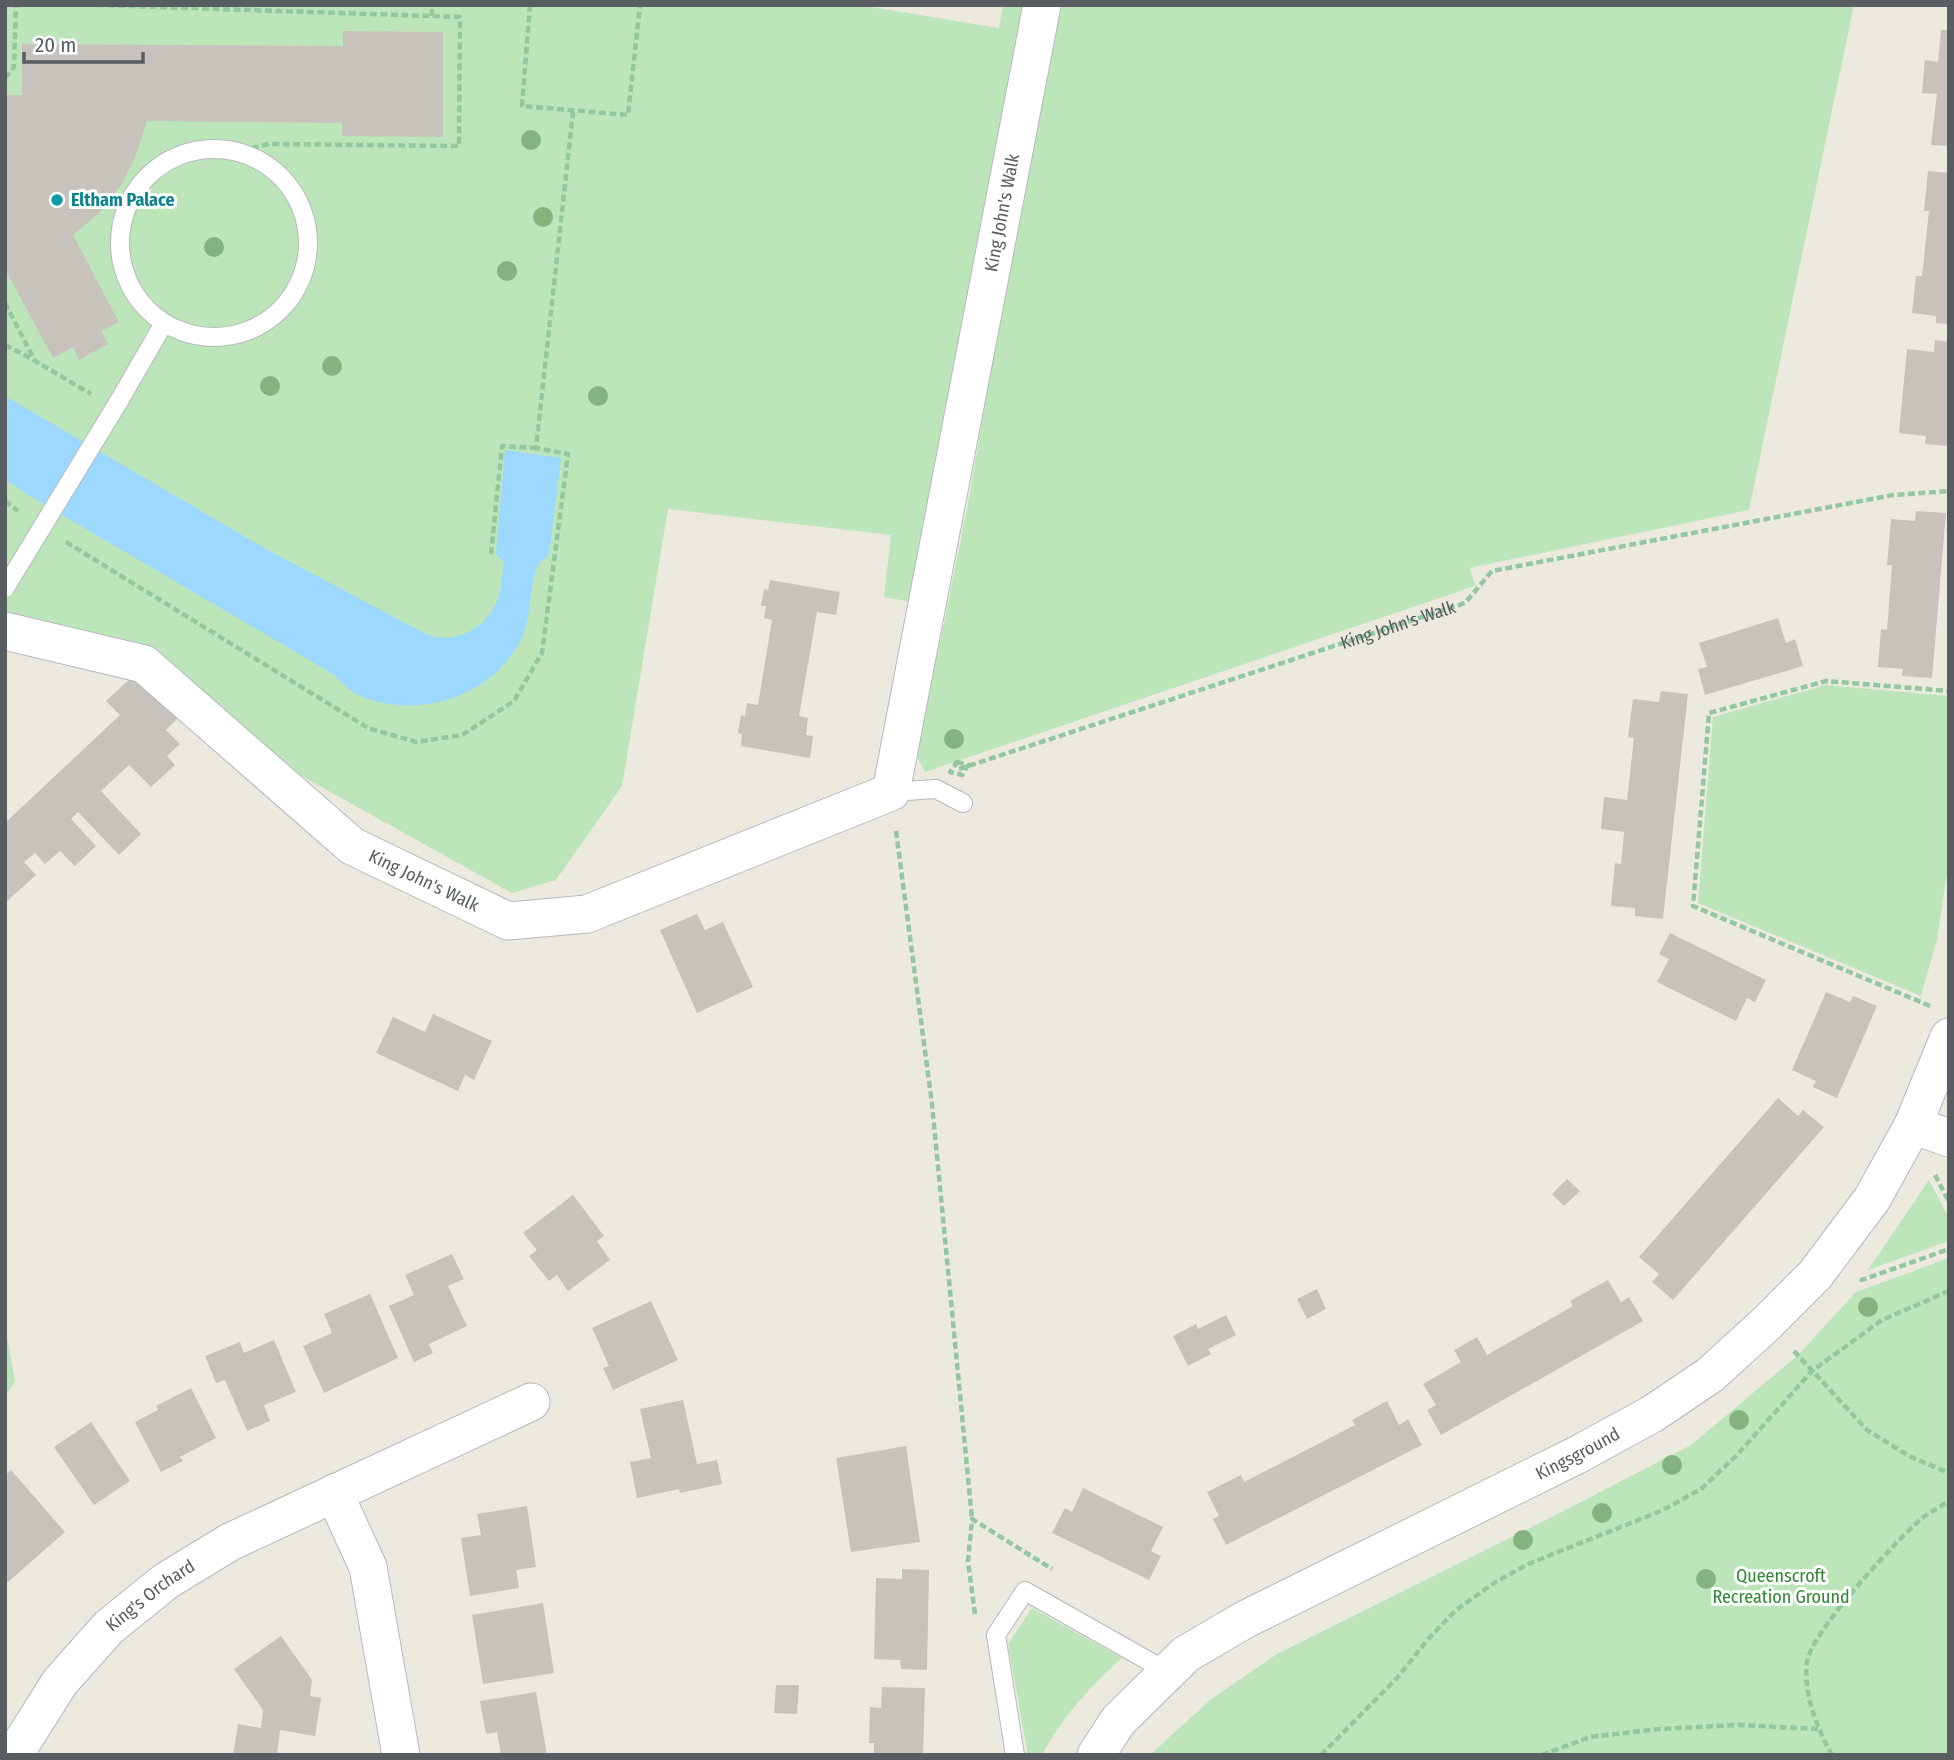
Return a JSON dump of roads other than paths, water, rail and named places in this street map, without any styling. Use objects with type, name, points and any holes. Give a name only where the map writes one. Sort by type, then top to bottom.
[{"type":"street","name":"King John's Walk","points":[[5,631],[144,664],[352,846],[508,921],[587,914],[891,792],[1042,5]]},
{"type":"street","name":"Kingsground","points":[[1096,1755],[1118,1721],[1186,1654],[1246,1619],[1652,1415],[1710,1374],[1815,1275],[1872,1199],[1913,1125],[1943,1023]]},
{"type":"street","points":[[1913,1125],[1949,1138]]},
{"type":"street","name":"King's Orchard","points":[[14,1755],[60,1682],[109,1627],[166,1581],[230,1542],[531,1402]]},
{"type":"street","points":[[334,1493],[368,1567],[401,1755]]},
{"type":"lane","points":[[212,148],[238,151],[265,164],[287,183],[302,209],[308,237],[305,266],[293,293],[274,316],[249,330],[220,337],[191,335],[164,323],[143,306],[128,283],[120,258],[120,231],[127,205],[141,182],[161,164],[185,153],[212,148]]},
{"type":"lane","points":[[5,588],[164,323]]},
{"type":"lane","points":[[891,792],[936,789],[963,803]]},
{"type":"lane","points":[[1015,1755],[996,1636],[1025,1591],[1168,1672]]},
{"type":"water","points":[[5,396],[266,549],[435,637],[447,638],[469,632],[487,617],[499,596],[504,562],[496,554],[505,450],[561,458],[549,555],[537,567],[523,635],[507,661],[493,675],[460,695],[422,705],[379,702],[360,696],[333,674],[5,479]]},
{"type":"place","name":"Eltham Palace","points":[[57,200]]},
{"type":"park label","name":"Queenscroft Recreation Ground","points":[[1781,1586]]}]
